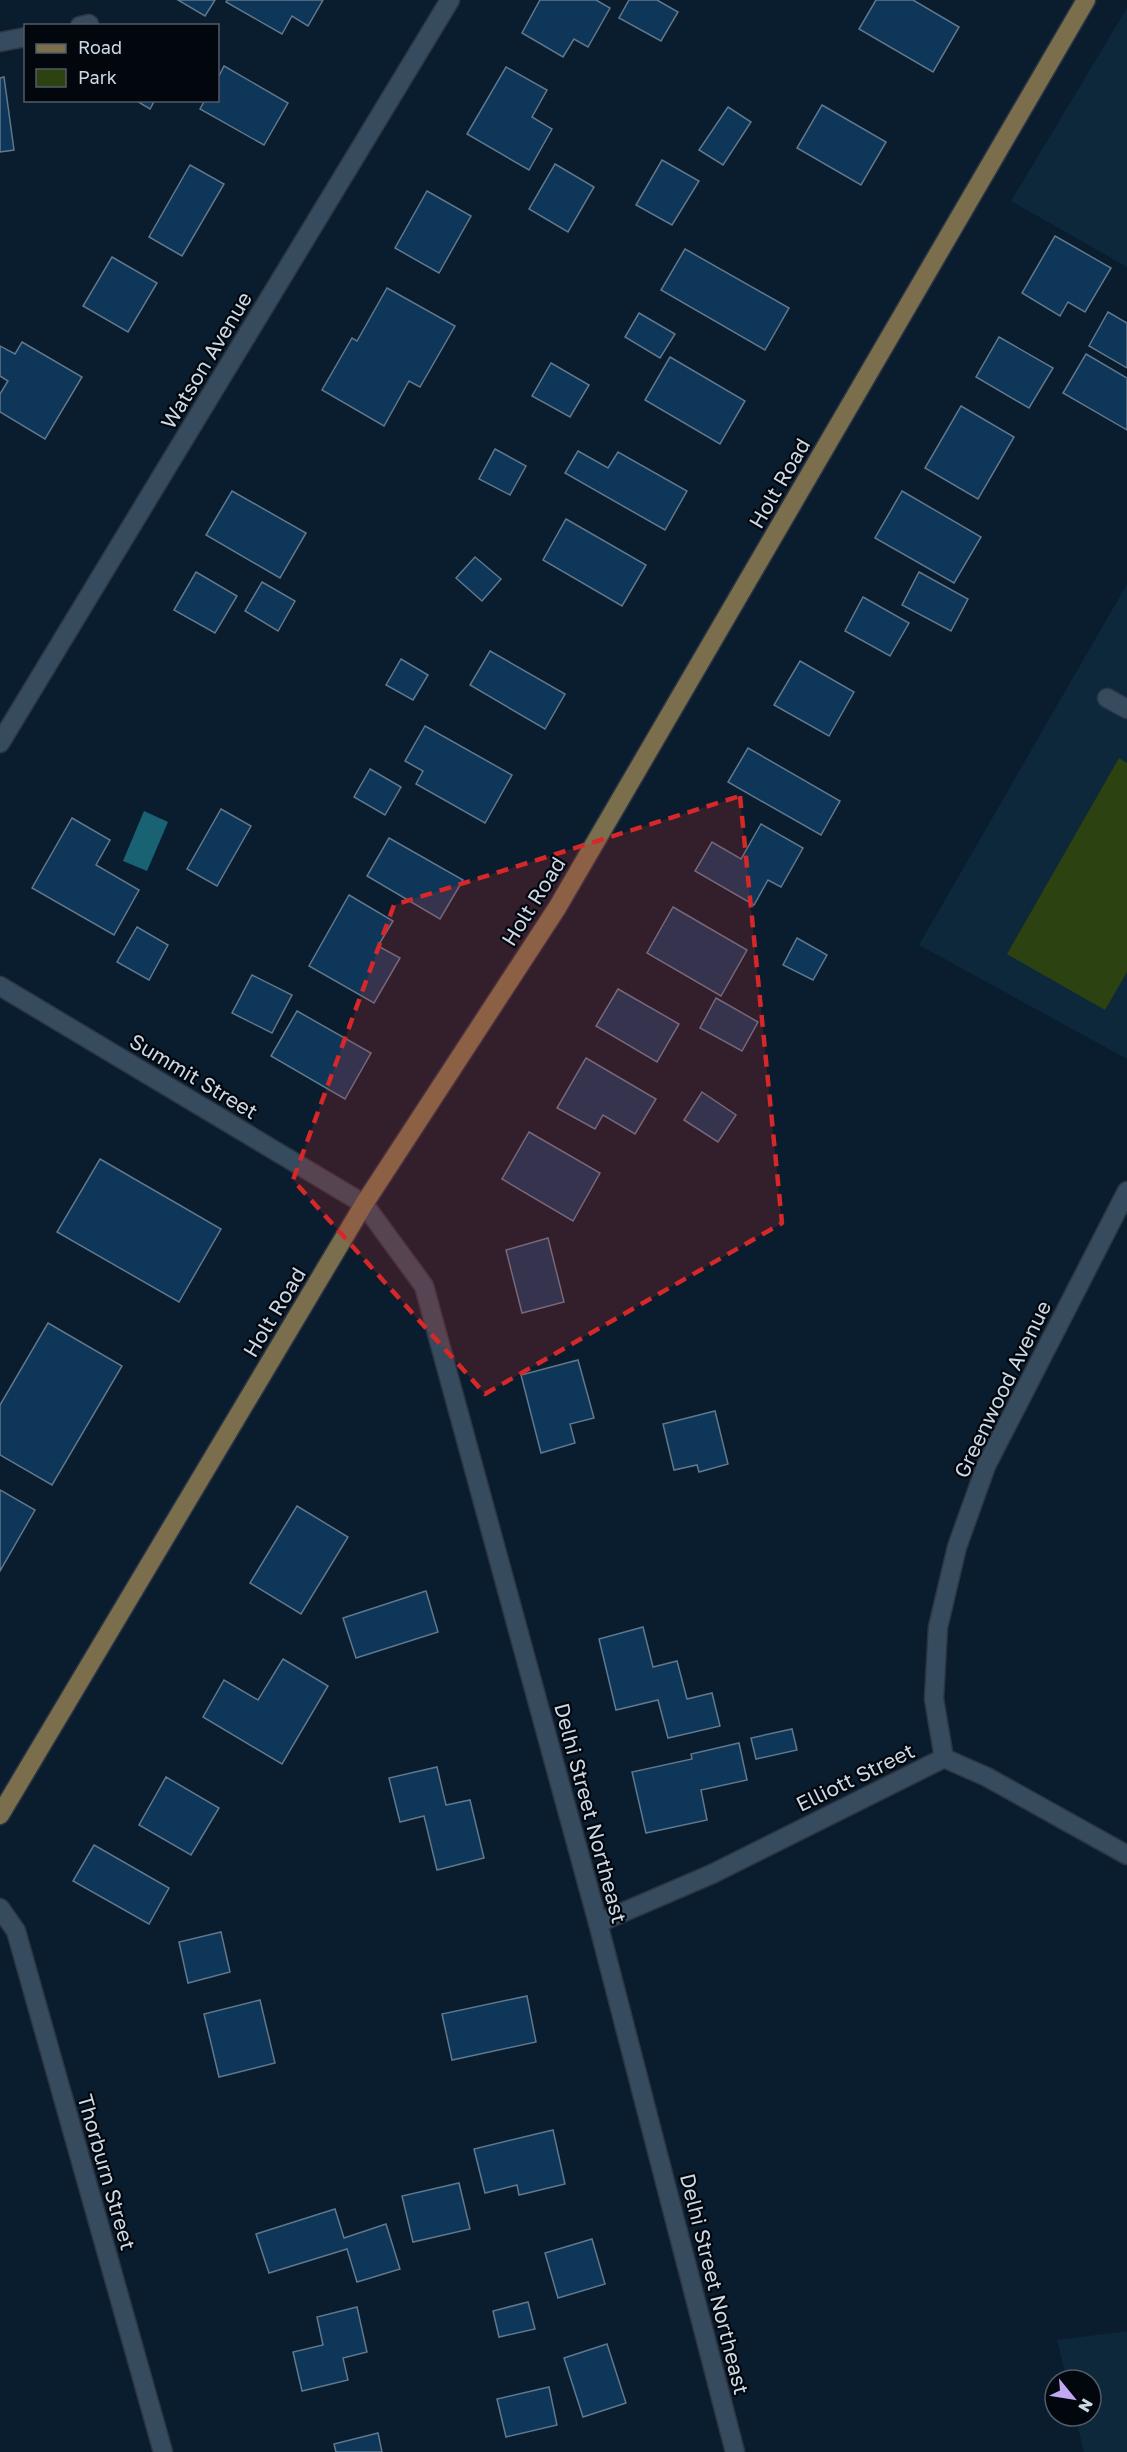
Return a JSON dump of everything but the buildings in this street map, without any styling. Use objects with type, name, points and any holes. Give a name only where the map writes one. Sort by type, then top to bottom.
[{"type":"main road","name":"Holt Road","points":[[0,1815],[364,1204],[558,908],[1086,0]]},
{"type":"street","name":"Watson Avenue","points":[[0,743],[450,0]]},
{"type":"street","points":[[0,42],[24,37]]},
{"type":"street","points":[[1107,698],[1127,709]]},
{"type":"street","name":"Summit Street","points":[[0,986],[364,1204]]},
{"type":"street","name":"Greenwood Avenue","points":[[944,1758],[934,1688],[939,1627],[957,1547],[986,1466],[1127,1191]]},
{"type":"street","name":"Delhi Street Northeast","points":[[364,1204],[424,1286],[598,1923],[735,2452]]},
{"type":"street","name":"Elliott Street","points":[[598,1923],[712,1874],[944,1758],[987,1777],[1127,1855]]},
{"type":"street","name":"Thorburn Street","points":[[0,1908],[16,1931],[163,2452]]},
{"type":"highlighted area","points":[[740,796],[782,1223],[485,1394],[293,1180],[394,905]]},
{"type":"shaded area","points":[[1127,8],[1127,267],[1011,201]]},
{"type":"shaded area","points":[[1127,584],[1127,1059],[919,945]]},
{"type":"shaded area","points":[[144,811],[168,822],[147,871],[123,861]]},
{"type":"shaded area","points":[[1127,2331],[1127,2452],[1084,2452],[1078,2428],[1103,2428],[1103,2368],[1064,2368],[1057,2340]]},
{"type":"green space","points":[[1119,758],[1127,763],[1127,972],[1105,1010],[1007,954]]}]
